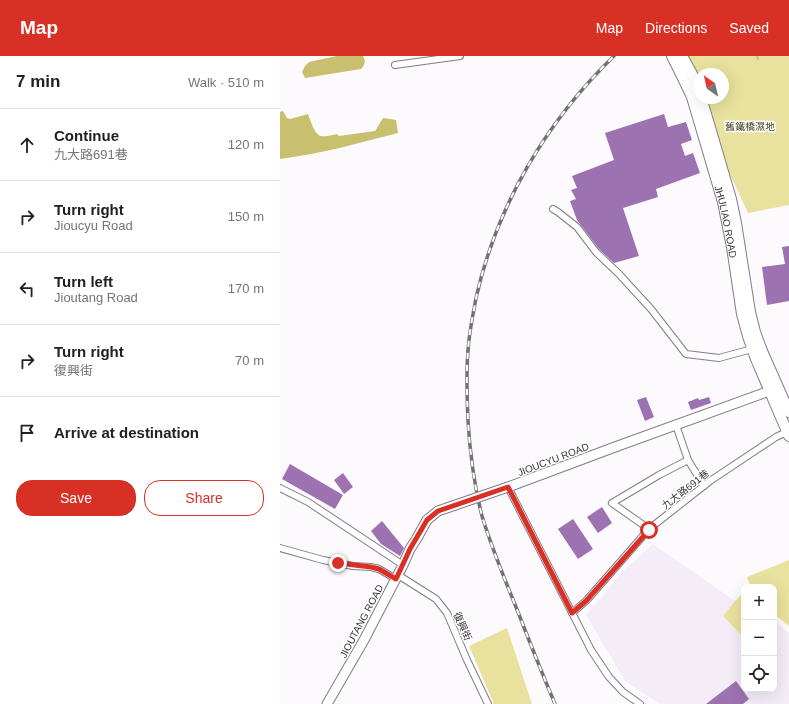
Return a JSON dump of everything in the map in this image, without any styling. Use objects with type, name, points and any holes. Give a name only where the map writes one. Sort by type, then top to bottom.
[{"type":"main road","name":"JHULIAO ROAD","points":[[672,56],[692,97],[723,202],[744,304],[762,351],[774,389]]},
{"type":"main road","points":[[682,56],[693,77]]},
{"type":"main road","name":"JHULIAO ROAD","points":[[703,104],[731,199],[736,222],[744,304],[742,314],[752,349],[774,389]]},
{"type":"main road","points":[[774,389],[789,412]]},
{"type":"main road","points":[[774,389],[788,433]]},
{"type":"street","points":[[395,64],[460,56]]},
{"type":"street","points":[[553,209],[577,227],[596,252],[619,274],[651,309],[686,354],[719,358],[752,349]]},
{"type":"street","name":"JIOUCYU ROAD","points":[[640,704],[623,692],[609,677],[591,650],[508,487],[774,389]]},
{"type":"street","points":[[676,425],[688,460],[704,486]]},
{"type":"street","name":"九大路691巷","points":[[572,613],[586,601],[649,530],[704,486],[776,437],[788,433]]},
{"type":"street","points":[[649,530],[612,503],[659,475],[688,460]]},
{"type":"street","name":"JIOUTANG ROAD","points":[[327,704],[364,640],[410,549],[427,520],[438,511],[508,487]]},
{"type":"street","points":[[280,488],[308,502],[403,565]]},
{"type":"street","name":"復興街","points":[[280,548],[323,560],[379,569],[397,577],[436,599],[447,613],[488,704]]},
{"type":"shaded area","points":[[337,56],[363,56],[365,63],[361,69],[305,78],[302,72],[309,62]]},
{"type":"shaded area","points":[[283,111],[287,118],[290,119],[308,114],[315,130],[321,136],[337,134],[339,136],[375,131],[383,118],[396,120],[398,133],[325,151],[280,159],[280,112]]},
{"type":"shaded area","points":[[653,544],[735,601],[723,616],[741,635],[741,692],[777,692],[777,623],[789,633],[789,704],[659,704],[625,681],[586,615],[625,569]]},
{"type":"green space","name":"舊鐵橋濕地","points":[[675,56],[789,56],[789,205],[748,213],[697,104],[729,104],[729,68],[693,68],[693,95]]},
{"type":"green space","points":[[789,560],[789,626],[777,616],[777,584],[750,584],[747,577]]},
{"type":"green space","points":[[741,595],[741,635],[723,616]]},
{"type":"green space","points":[[507,628],[532,704],[494,704],[469,646]]},
{"type":"building","points":[[664,114],[668,127],[686,122],[692,140],[681,144],[685,156],[693,153],[700,173],[656,189],[658,197],[623,208],[639,256],[614,263],[599,249],[577,220],[570,201],[576,199],[571,190],[577,188],[572,176],[614,160],[605,133]]},
{"type":"building","points":[[789,246],[789,301],[767,305],[762,267],[785,264],[782,247]]},
{"type":"building","points":[[646,397],[654,417],[645,421],[637,400]]},
{"type":"building","points":[[709,397],[711,403],[691,410],[688,402],[698,398],[699,400]]},
{"type":"building","points":[[290,464],[343,495],[335,509],[282,479]]},
{"type":"building","points":[[343,473],[353,487],[344,494],[334,480]]},
{"type":"building","points":[[602,507],[612,523],[598,533],[587,517]]},
{"type":"building","points":[[573,519],[593,549],[578,559],[558,529]]},
{"type":"building","points":[[382,521],[404,548],[400,556],[381,544],[371,531]]},
{"type":"building","points":[[736,681],[741,688],[741,692],[744,692],[749,699],[743,704],[706,704]]},
{"type":"railway","points":[[555,704],[499,564],[482,516],[470,445],[467,360],[471,324],[485,264],[497,230],[511,198],[527,167],[546,137],[589,82],[614,56]]},
{"type":"route","points":[[338,563],[379,569],[396,579],[410,549],[427,520],[438,511],[508,487],[572,613],[586,601],[649,530]]}]
